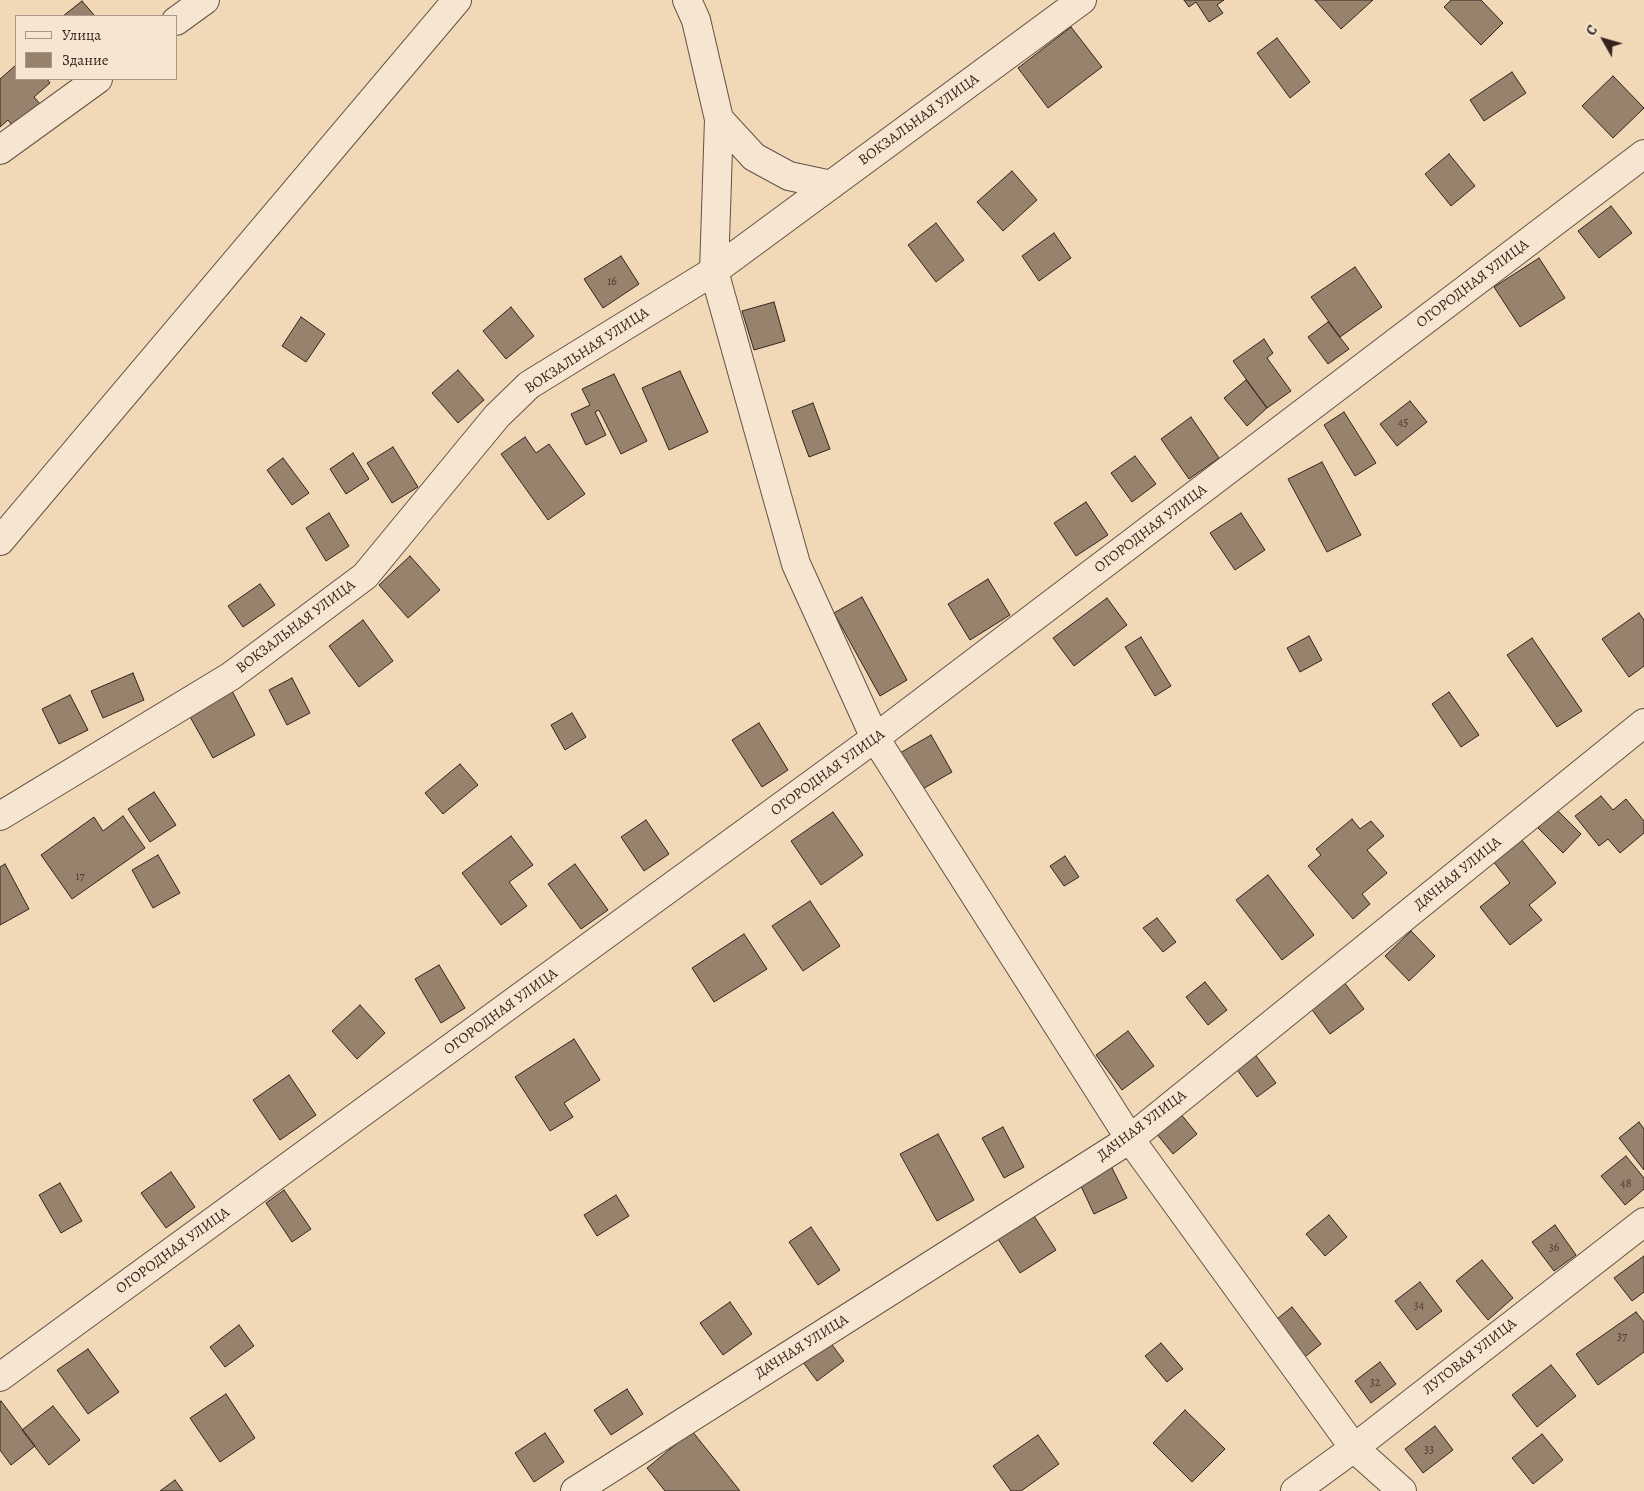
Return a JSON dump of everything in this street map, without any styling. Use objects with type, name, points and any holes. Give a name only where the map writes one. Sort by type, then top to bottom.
[{"type":"street","points":[[178,20],[205,0]]},
{"type":"street","points":[[0,541],[457,0]]},
{"type":"street","points":[[686,0],[696,20],[719,119],[714,271],[796,564],[875,738],[1130,1139],[1354,1448],[1402,1491]]},
{"type":"street","name":"ВОКЗАЛЬНАЯ УЛИЦА","points":[[0,816],[231,676],[365,576],[498,416],[529,385],[714,271],[1082,0]]},
{"type":"street","points":[[0,150],[97,80]]},
{"type":"street","points":[[719,119],[754,157],[789,176],[831,185]]},
{"type":"street","name":"ОГОРОДНАЯ УЛИЦА","points":[[0,1377],[875,738],[1644,154]]},
{"type":"street","name":"ДАЧНАЯ УЛИЦА","points":[[575,1491],[1130,1139],[1644,723]]},
{"type":"street","name":"ЛУГОВАЯ УЛИЦА","points":[[1295,1491],[1354,1448],[1644,1222]]},
{"type":"building","points":[[1184,0],[1224,0],[1217,5],[1223,13],[1209,22],[1196,2],[1189,7]]},
{"type":"building","points":[[1315,0],[1373,0],[1341,29]]},
{"type":"building","points":[[1451,0],[1481,0],[1503,23],[1481,45],[1444,7]]},
{"type":"building","points":[[82,1],[94,15],[64,15]]},
{"type":"building","points":[[1071,27],[1102,67],[1048,108],[1018,68]]},
{"type":"building","points":[[1277,38],[1310,82],[1290,98],[1257,53]]},
{"type":"building","points":[[15,66],[15,80],[48,80],[50,83],[34,97],[42,106],[15,129],[8,120],[0,127],[0,79]]},
{"type":"building","points":[[1512,72],[1526,93],[1484,121],[1470,100]]},
{"type":"building","points":[[1613,76],[1644,108],[1613,138],[1582,106]]},
{"type":"building","points":[[1449,154],[1475,186],[1451,206],[1425,174]]},
{"type":"building","points":[[1012,171],[1037,200],[1003,231],[977,202]]},
{"type":"building","points":[[1611,206],[1632,233],[1599,258],[1578,231]]},
{"type":"building","points":[[936,223],[964,260],[936,282],[908,245]]},
{"type":"building","points":[[1054,233],[1071,258],[1039,281],[1022,256]]},
{"type":"building","points":[[621,256],[639,284],[603,308],[584,279]]},
{"type":"building","points":[[1539,258],[1565,298],[1520,327],[1494,287]]},
{"type":"building","points":[[1355,267],[1382,307],[1340,337],[1311,297]]},
{"type":"building","points":[[774,302],[785,341],[754,350],[742,311]]},
{"type":"building","points":[[511,307],[534,336],[506,359],[483,331]]},
{"type":"building","points":[[301,317],[325,334],[306,362],[282,346]]},
{"type":"building","points":[[1328,322],[1349,349],[1328,364],[1308,337]]},
{"type":"building","points":[[1264,339],[1273,353],[1267,358],[1291,391],[1267,408],[1233,361]]},
{"type":"building","points":[[458,370],[484,400],[458,423],[432,393]]},
{"type":"building","points":[[680,371],[708,432],[669,450],[642,388]]},
{"type":"building","points":[[614,374],[647,441],[621,454],[599,410],[595,412],[606,435],[586,445],[571,414],[590,405],[582,389]]},
{"type":"building","points":[[1246,380],[1267,408],[1247,426],[1224,398]]},
{"type":"building","points":[[1410,401],[1427,422],[1397,446],[1380,424]]},
{"type":"building","points":[[813,403],[830,449],[809,457],[792,411]]},
{"type":"building","points":[[1344,412],[1376,463],[1355,476],[1324,425]]},
{"type":"building","points":[[1191,417],[1219,458],[1189,479],[1161,439]]},
{"type":"building","points":[[525,437],[536,453],[549,444],[585,494],[548,520],[501,454]]},
{"type":"building","points":[[393,447],[418,487],[392,503],[367,463]]},
{"type":"building","points":[[353,453],[369,479],[346,494],[330,469]]},
{"type":"building","points":[[1135,456],[1156,484],[1132,502],[1111,473]]},
{"type":"building","points":[[283,458],[309,493],[292,505],[267,470]]},
{"type":"building","points":[[1322,462],[1361,535],[1327,552],[1288,479]]},
{"type":"building","points":[[1086,502],[1108,535],[1076,556],[1054,523]]},
{"type":"building","points":[[329,513],[349,546],[326,561],[306,528]]},
{"type":"building","points":[[1241,513],[1265,550],[1235,570],[1210,533]]},
{"type":"building","points":[[410,556],[440,590],[408,618],[379,585]]},
{"type":"building","points":[[988,579],[1010,615],[970,640],[948,604]]},
{"type":"building","points":[[260,584],[275,605],[243,627],[228,606]]},
{"type":"building","points":[[862,597],[907,680],[880,696],[834,613]]},
{"type":"building","points":[[1107,598],[1127,625],[1074,666],[1053,638]]},
{"type":"building","points":[[1639,613],[1644,620],[1644,666],[1629,677],[1602,639]]},
{"type":"building","points":[[363,620],[393,661],[359,687],[329,646]]},
{"type":"building","points":[[1309,636],[1322,660],[1300,672],[1287,648]]},
{"type":"building","points":[[1141,637],[1171,686],[1155,696],[1125,647]]},
{"type":"building","points":[[1532,638],[1582,711],[1557,727],[1507,655]]},
{"type":"building","points":[[133,673],[144,700],[103,718],[91,691]]},
{"type":"building","points":[[292,678],[310,713],[287,725],[269,690]]},
{"type":"building","points":[[232,691],[255,735],[213,758],[189,715]]},
{"type":"building","points":[[1449,692],[1479,735],[1461,747],[1432,704]]},
{"type":"building","points":[[70,695],[88,730],[59,744],[42,709]]},
{"type":"building","points":[[572,713],[586,737],[565,750],[551,725]]},
{"type":"building","points":[[759,723],[788,770],[762,787],[732,740]]},
{"type":"building","points":[[931,735],[952,772],[921,790],[900,753]]},
{"type":"building","points":[[460,764],[478,785],[443,814],[425,793]]},
{"type":"building","points":[[154,792],[176,825],[150,842],[128,809]]},
{"type":"building","points":[[1601,796],[1613,810],[1626,799],[1644,821],[1644,833],[1620,853],[1608,839],[1599,846],[1575,816]]},
{"type":"building","points":[[1556,809],[1581,834],[1563,853],[1538,828]]},
{"type":"building","points":[[833,812],[863,855],[821,885],[791,841]]},
{"type":"building","points":[[123,816],[145,848],[72,899],[41,855],[94,817],[103,831]]},
{"type":"building","points":[[1352,819],[1360,829],[1371,821],[1384,836],[1367,850],[1387,873],[1362,894],[1370,904],[1353,919],[1308,866],[1321,855],[1316,849]]},
{"type":"building","points":[[646,820],[669,854],[644,871],[621,837]]},
{"type":"building","points":[[511,836],[533,865],[509,882],[527,906],[501,925],[462,873]]},
{"type":"building","points":[[1521,839],[1556,883],[1529,905],[1542,920],[1510,945],[1480,907],[1510,883],[1493,861]]},
{"type":"building","points":[[158,855],[180,893],[153,908],[132,870]]},
{"type":"building","points":[[1065,856],[1079,877],[1064,886],[1050,866]]},
{"type":"building","points":[[5,864],[29,909],[0,925],[0,867]]},
{"type":"building","points":[[575,864],[608,910],[581,929],[548,884]]},
{"type":"building","points":[[1268,875],[1314,935],[1282,960],[1236,900]]},
{"type":"building","points":[[810,901],[840,946],[803,971],[772,926]]},
{"type":"building","points":[[1157,918],[1176,942],[1163,952],[1143,928]]},
{"type":"building","points":[[1411,931],[1435,956],[1409,981],[1385,956]]},
{"type":"building","points":[[744,934],[767,969],[714,1002],[692,968]]},
{"type":"building","points":[[439,965],[465,1008],[441,1023],[415,979]]},
{"type":"building","points":[[1205,982],[1227,1010],[1208,1025],[1186,997]]},
{"type":"building","points":[[1344,982],[1364,1009],[1330,1034],[1310,1007]]},
{"type":"building","points":[[360,1005],[385,1033],[357,1059],[332,1031]]},
{"type":"building","points":[[1128,1031],[1154,1066],[1122,1090],[1096,1055]]},
{"type":"building","points":[[574,1039],[600,1080],[564,1103],[573,1117],[550,1131],[515,1077]]},
{"type":"building","points":[[1254,1053],[1276,1083],[1257,1097],[1235,1067]]},
{"type":"building","points":[[289,1075],[316,1115],[280,1140],[253,1100]]},
{"type":"building","points":[[1180,1113],[1197,1134],[1173,1154],[1156,1133]]},
{"type":"building","points":[[1639,1122],[1644,1129],[1644,1170],[1619,1138]]},
{"type":"building","points":[[1003,1127],[1024,1167],[1004,1178],[982,1138]]},
{"type":"building","points":[[938,1134],[974,1200],[937,1221],[900,1154]]},
{"type":"building","points":[[1626,1156],[1644,1178],[1644,1189],[1625,1205],[1601,1176]]},
{"type":"building","points":[[1111,1166],[1127,1198],[1094,1214],[1079,1182]]},
{"type":"building","points":[[171,1172],[195,1207],[166,1228],[141,1193]]},
{"type":"building","points":[[60,1183],[82,1221],[61,1233],[39,1195]]},
{"type":"building","points":[[284,1190],[311,1229],[292,1242],[266,1203]]},
{"type":"building","points":[[616,1195],[629,1216],[597,1236],[584,1215]]},
{"type":"building","points":[[1329,1215],[1347,1237],[1325,1256],[1306,1234]]},
{"type":"building","points":[[1034,1216],[1056,1250],[1020,1273],[998,1239]]},
{"type":"building","points":[[1555,1225],[1576,1255],[1554,1271],[1532,1242]]},
{"type":"building","points":[[811,1227],[840,1270],[818,1285],[789,1242]]},
{"type":"building","points":[[1644,1256],[1644,1292],[1632,1301],[1614,1278]]},
{"type":"building","points":[[1482,1260],[1513,1298],[1488,1320],[1456,1281]]},
{"type":"building","points":[[1420,1282],[1442,1311],[1417,1330],[1395,1301]]},
{"type":"building","points":[[730,1302],[752,1334],[723,1355],[700,1323]]},
{"type":"building","points":[[1292,1307],[1321,1344],[1301,1360],[1272,1323]]},
{"type":"building","points":[[1636,1312],[1644,1322],[1644,1352],[1598,1385],[1576,1354]]},
{"type":"building","points":[[239,1325],[254,1346],[225,1367],[210,1347]]},
{"type":"building","points":[[827,1338],[844,1361],[817,1381],[800,1358]]},
{"type":"building","points":[[1161,1343],[1183,1369],[1167,1382],[1145,1356]]},
{"type":"building","points":[[88,1349],[119,1392],[88,1414],[57,1370]]},
{"type":"building","points":[[1380,1362],[1396,1384],[1371,1403],[1355,1381]]},
{"type":"building","points":[[1551,1365],[1576,1396],[1537,1427],[1512,1395]]},
{"type":"building","points":[[627,1389],[643,1414],[611,1435],[594,1410]]},
{"type":"building","points":[[226,1394],[255,1438],[220,1462],[190,1418]]},
{"type":"building","points":[[1,1401],[35,1446],[11,1465],[0,1450]]},
{"type":"building","points":[[53,1406],[80,1440],[49,1465],[22,1430]]},
{"type":"building","points":[[1185,1410],[1225,1449],[1192,1482],[1153,1443]]},
{"type":"building","points":[[1435,1426],[1453,1450],[1423,1473],[1405,1449]]},
{"type":"building","points":[[692,1431],[740,1491],[665,1491],[647,1468]]},
{"type":"building","points":[[545,1433],[564,1462],[534,1482],[515,1453]]},
{"type":"building","points":[[1542,1434],[1563,1460],[1533,1484],[1512,1458]]},
{"type":"building","points":[[1038,1435],[1059,1464],[1021,1491],[1011,1491],[993,1466]]},
{"type":"building","points":[[175,1480],[183,1491],[160,1491]]}]
